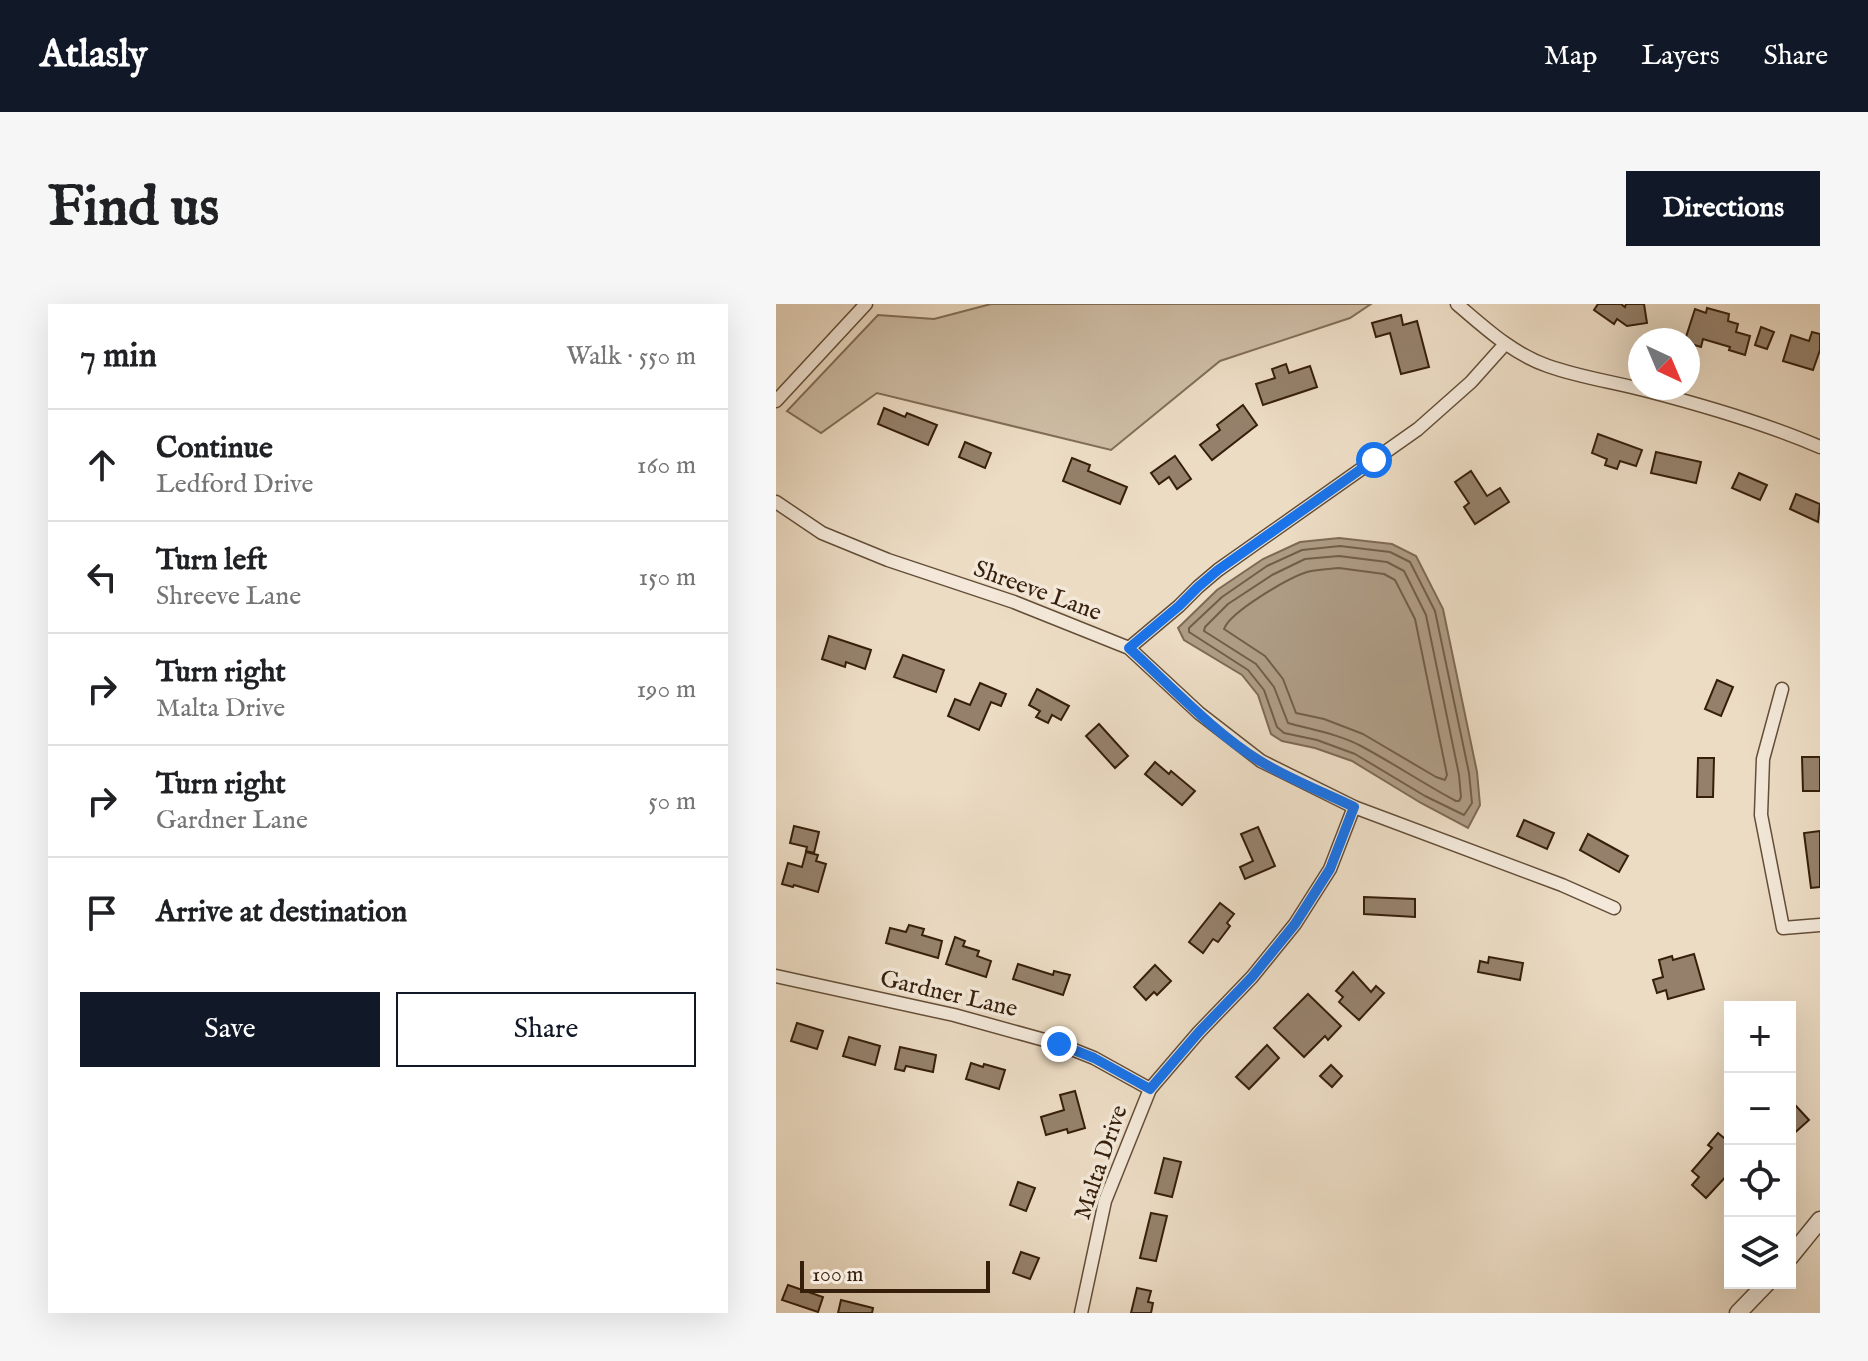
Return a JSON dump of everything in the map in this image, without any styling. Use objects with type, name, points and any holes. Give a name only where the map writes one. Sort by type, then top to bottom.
[{"type":"street","points":[[776,401],[866,304]]},
{"type":"street","points":[[1457,304],[1505,344],[1547,366],[1692,404],[1795,436],[1820,447]]},
{"type":"street","points":[[1129,648],[1218,570],[1418,429],[1471,382],[1505,344]]},
{"type":"street","name":"Shreeve Lane","points":[[776,502],[822,533],[888,560],[1014,602],[1129,648],[1199,713],[1261,761],[1354,807],[1562,885],[1614,908]]},
{"type":"street","points":[[1782,689],[1763,759],[1761,815],[1783,928],[1820,925]]},
{"type":"street","name":"Malta Drive","points":[[1081,1313],[1105,1201],[1150,1089],[1252,977],[1295,924],[1330,869],[1354,807]]},
{"type":"street","name":"Gardner Lane","points":[[776,976],[954,1015],[1059,1044],[1094,1058],[1150,1089]]},
{"type":"street","points":[[1796,1250],[1820,1220]]},
{"type":"street","points":[[1738,1313],[1761,1289]]},
{"type":"shaded area","points":[[991,304],[1371,304],[1350,318],[1220,361],[1111,450],[877,393],[821,433],[787,411],[878,315],[934,319]]},
{"type":"water","points":[[1339,538],[1392,544],[1416,556],[1443,609],[1477,772],[1480,805],[1468,828],[1352,761],[1282,741],[1271,734],[1258,695],[1242,675],[1184,640],[1178,628],[1217,590],[1263,559],[1300,542]]},
{"type":"building","points":[[1598,304],[1621,304],[1625,307],[1626,304],[1644,304],[1647,323],[1627,326],[1617,319],[1614,324],[1594,310]]},
{"type":"building","points":[[1707,308],[1729,314],[1728,321],[1738,324],[1736,332],[1750,336],[1745,355],[1703,339],[1700,347],[1700,328],[1689,328],[1695,309],[1706,313]]},
{"type":"building","points":[[1401,315],[1403,325],[1417,321],[1429,367],[1401,374],[1390,333],[1376,337],[1372,323]]},
{"type":"building","points":[[1761,327],[1774,332],[1767,349],[1755,345]]},
{"type":"building","points":[[1812,332],[1820,334],[1820,350],[1813,370],[1783,361],[1791,335],[1809,341]]},
{"type":"building","points":[[1286,364],[1289,373],[1310,366],[1317,387],[1263,405],[1256,384],[1275,378],[1272,369]]},
{"type":"building","points":[[1243,405],[1257,425],[1212,460],[1200,445],[1220,430],[1217,425]]},
{"type":"building","points":[[884,408],[937,425],[928,445],[878,424]]},
{"type":"building","points":[[1598,434],[1642,450],[1636,466],[1620,461],[1617,469],[1605,465],[1607,459],[1592,453]]},
{"type":"building","points":[[965,442],[991,453],[985,468],[959,457]]},
{"type":"building","points":[[1656,452],[1701,462],[1696,483],[1651,473]]},
{"type":"building","points":[[1175,456],[1191,479],[1177,489],[1169,477],[1159,484],[1151,473]]},
{"type":"building","points":[[1072,458],[1090,465],[1088,471],[1127,487],[1120,504],[1063,481]]},
{"type":"building","points":[[1471,471],[1487,496],[1500,488],[1509,502],[1475,524],[1464,507],[1469,503],[1455,482]]},
{"type":"building","points":[[1739,473],[1767,485],[1760,500],[1732,488]]},
{"type":"building","points":[[1796,494],[1820,504],[1818,522],[1790,509]]},
{"type":"building","points":[[829,636],[871,650],[865,669],[846,662],[845,667],[822,659]]},
{"type":"building","points":[[903,655],[944,670],[936,692],[894,677]]},
{"type":"building","points":[[1717,680],[1733,687],[1721,716],[1705,709]]},
{"type":"building","points":[[980,683],[1006,694],[1001,706],[991,702],[979,730],[948,716],[955,699],[970,705]]},
{"type":"building","points":[[1037,689],[1069,706],[1061,720],[1052,715],[1048,723],[1036,717],[1040,711],[1029,705]]},
{"type":"building","points":[[1099,724],[1128,756],[1115,768],[1086,736]]},
{"type":"building","points":[[1802,757],[1820,757],[1820,791],[1803,791]]},
{"type":"building","points":[[1698,758],[1714,758],[1713,797],[1697,797]]},
{"type":"building","points":[[1155,762],[1195,791],[1182,805],[1145,774]]},
{"type":"building","points":[[1524,820],[1554,833],[1547,849],[1517,836]]},
{"type":"building","points":[[794,826],[819,832],[814,853],[806,851],[807,847],[790,843]]},
{"type":"building","points":[[1258,827],[1275,866],[1245,879],[1240,867],[1253,861],[1241,834]]},
{"type":"building","points":[[1820,831],[1820,887],[1811,888],[1804,833]]},
{"type":"building","points":[[1588,834],[1628,856],[1619,872],[1580,850]]},
{"type":"building","points":[[806,852],[818,855],[816,861],[826,864],[818,892],[782,884],[788,863],[802,867]]},
{"type":"building","points":[[1364,897],[1415,899],[1415,917],[1364,914]]},
{"type":"building","points":[[1220,903],[1234,914],[1227,923],[1230,926],[1218,942],[1213,939],[1203,953],[1189,942]]},
{"type":"building","points":[[909,925],[924,929],[922,935],[942,941],[938,958],[886,943],[890,928],[906,932]]},
{"type":"building","points":[[955,937],[965,941],[963,946],[979,951],[977,956],[991,961],[986,977],[946,964]]},
{"type":"building","points":[[1694,954],[1704,989],[1668,999],[1666,990],[1657,993],[1653,980],[1663,977],[1659,960]]},
{"type":"building","points":[[1489,957],[1523,963],[1520,980],[1478,972],[1480,961],[1488,963]]},
{"type":"building","points":[[1018,964],[1053,975],[1054,971],[1070,975],[1063,995],[1013,979]]},
{"type":"building","points":[[1155,965],[1171,981],[1157,995],[1154,992],[1146,1000],[1134,987]]},
{"type":"building","points":[[1353,972],[1371,992],[1376,986],[1384,993],[1359,1020],[1339,1002],[1343,997],[1336,991]]},
{"type":"building","points":[[1308,994],[1341,1026],[1328,1040],[1325,1036],[1304,1057],[1274,1028]]},
{"type":"building","points":[[797,1023],[823,1031],[817,1049],[791,1041]]},
{"type":"building","points":[[849,1037],[880,1046],[875,1065],[843,1056]]},
{"type":"building","points":[[1267,1045],[1279,1058],[1249,1089],[1236,1077]]},
{"type":"building","points":[[900,1047],[936,1055],[933,1072],[906,1066],[904,1071],[895,1069]]},
{"type":"building","points":[[971,1063],[1005,1070],[999,1089],[966,1079]]},
{"type":"building","points":[[1331,1065],[1342,1076],[1332,1087],[1320,1076]]},
{"type":"building","points":[[1075,1091],[1085,1128],[1046,1135],[1041,1117],[1064,1110],[1060,1095]]},
{"type":"building","points":[[1796,1106],[1809,1120],[1796,1132]]},
{"type":"building","points":[[1718,1133],[1724,1138],[1724,1178],[1706,1198],[1692,1185],[1699,1177],[1692,1171],[1712,1148],[1708,1145]]},
{"type":"building","points":[[1164,1158],[1181,1162],[1172,1197],[1155,1193]]},
{"type":"building","points":[[1018,1182],[1035,1188],[1026,1211],[1010,1205]]},
{"type":"building","points":[[1151,1213],[1167,1216],[1156,1261],[1140,1258]]},
{"type":"building","points":[[1021,1252],[1039,1258],[1030,1279],[1013,1273]]},
{"type":"building","points":[[788,1285],[823,1297],[818,1312],[782,1300]]},
{"type":"building","points":[[1137,1288],[1151,1291],[1148,1302],[1153,1303],[1151,1313],[1131,1313]]},
{"type":"building","points":[[841,1300],[873,1308],[872,1313],[838,1313]]},
{"type":"route","points":[[1059,1044],[1094,1058],[1150,1089],[1252,977],[1295,924],[1330,869],[1354,807],[1241,748],[1129,648],[1218,570],[1374,460]]}]
